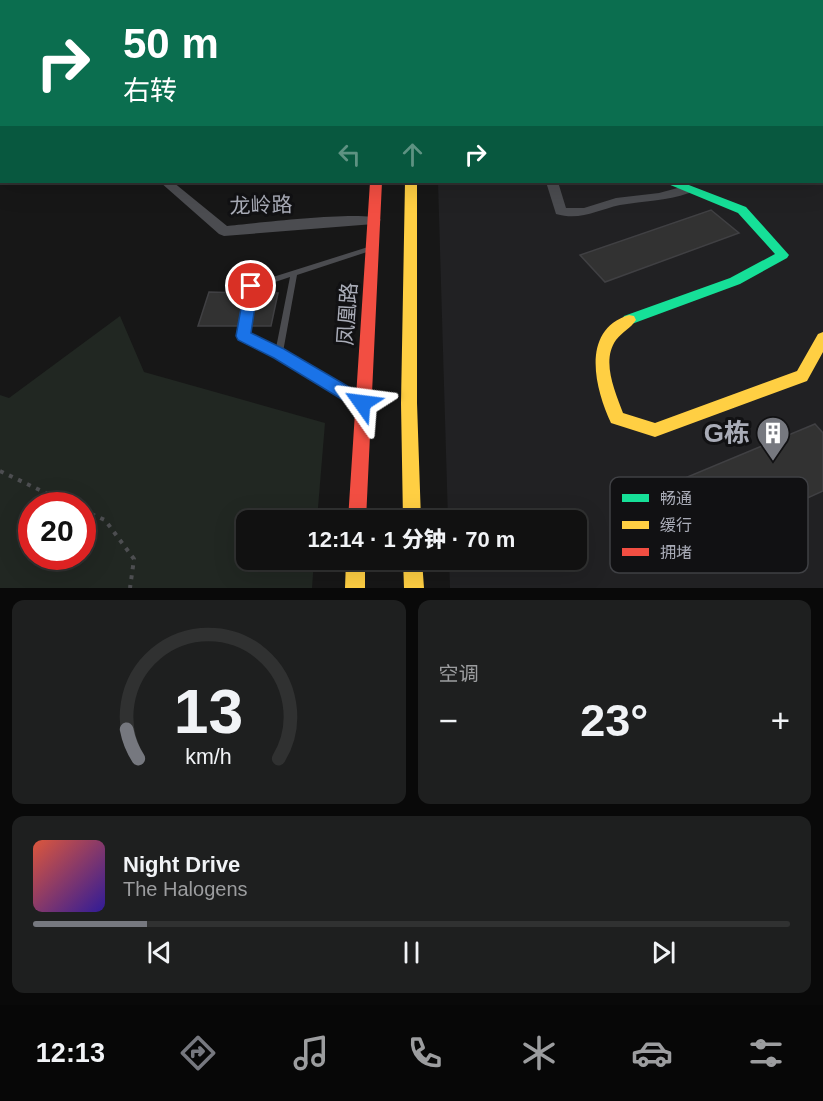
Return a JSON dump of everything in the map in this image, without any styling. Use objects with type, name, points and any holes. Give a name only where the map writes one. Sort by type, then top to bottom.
[{"type":"main road","name":"凤凰路","points":[[358,510],[368,403],[376,183]]},
{"type":"main road","points":[[411,183],[403,403],[411,510]]},
{"type":"main road","points":[[674,183],[704,198],[726,202],[749,216],[783,255],[735,281],[626,321],[606,342],[600,372],[617,418],[655,430],[738,401],[802,376],[823,338]]},
{"type":"main road","points":[[355,588],[356,570]]},
{"type":"main road","points":[[413,570],[414,588]]},
{"type":"street","name":"龙岭路","points":[[167,183],[224,231],[374,220]]},
{"type":"street","points":[[552,183],[561,211],[576,214],[596,211],[614,203],[665,198],[685,190]]},
{"type":"lane","points":[[368,403],[279,353],[243,336],[251,286],[372,248]]},
{"type":"lane","points":[[279,353],[294,273]]},
{"type":"path","points":[[0,471],[44,492]]},
{"type":"path","points":[[96,516],[105,520],[134,559],[130,588]]},
{"type":"shaded area","points":[[438,183],[823,183],[823,588],[450,588],[449,570],[587,570],[587,510],[448,510]]},
{"type":"shaded area","points":[[120,316],[144,372],[325,423],[318,510],[236,510],[236,570],[313,570],[312,588],[0,588],[0,395],[9,398]]},
{"type":"building","points":[[711,210],[739,233],[605,282],[580,255]]},
{"type":"building","points":[[209,292],[244,293],[238,326],[198,326]]},
{"type":"building","points":[[256,293],[278,293],[271,326],[250,326]]},
{"type":"building","points":[[815,424],[823,433],[823,491],[808,498],[808,477],[687,477]]},
{"type":"traffic: fast","points":[[629,320],[735,281],[783,255],[742,210],[674,183]]},
{"type":"traffic: slow","points":[[411,183],[409,403],[412,510]]},
{"type":"traffic: slow","points":[[629,320],[607,341],[603,353],[602,365],[607,391],[617,418],[655,430],[802,376],[823,338]]},
{"type":"traffic: slow","points":[[355,588],[356,570]]},
{"type":"traffic: slow","points":[[413,570],[414,588]]},
{"type":"traffic: jam","points":[[358,510],[376,183]]},
{"type":"place","name":"G栋","points":[[773,462]]},
{"type":"route","points":[[251,286],[243,336],[279,353],[362,403]]}]
